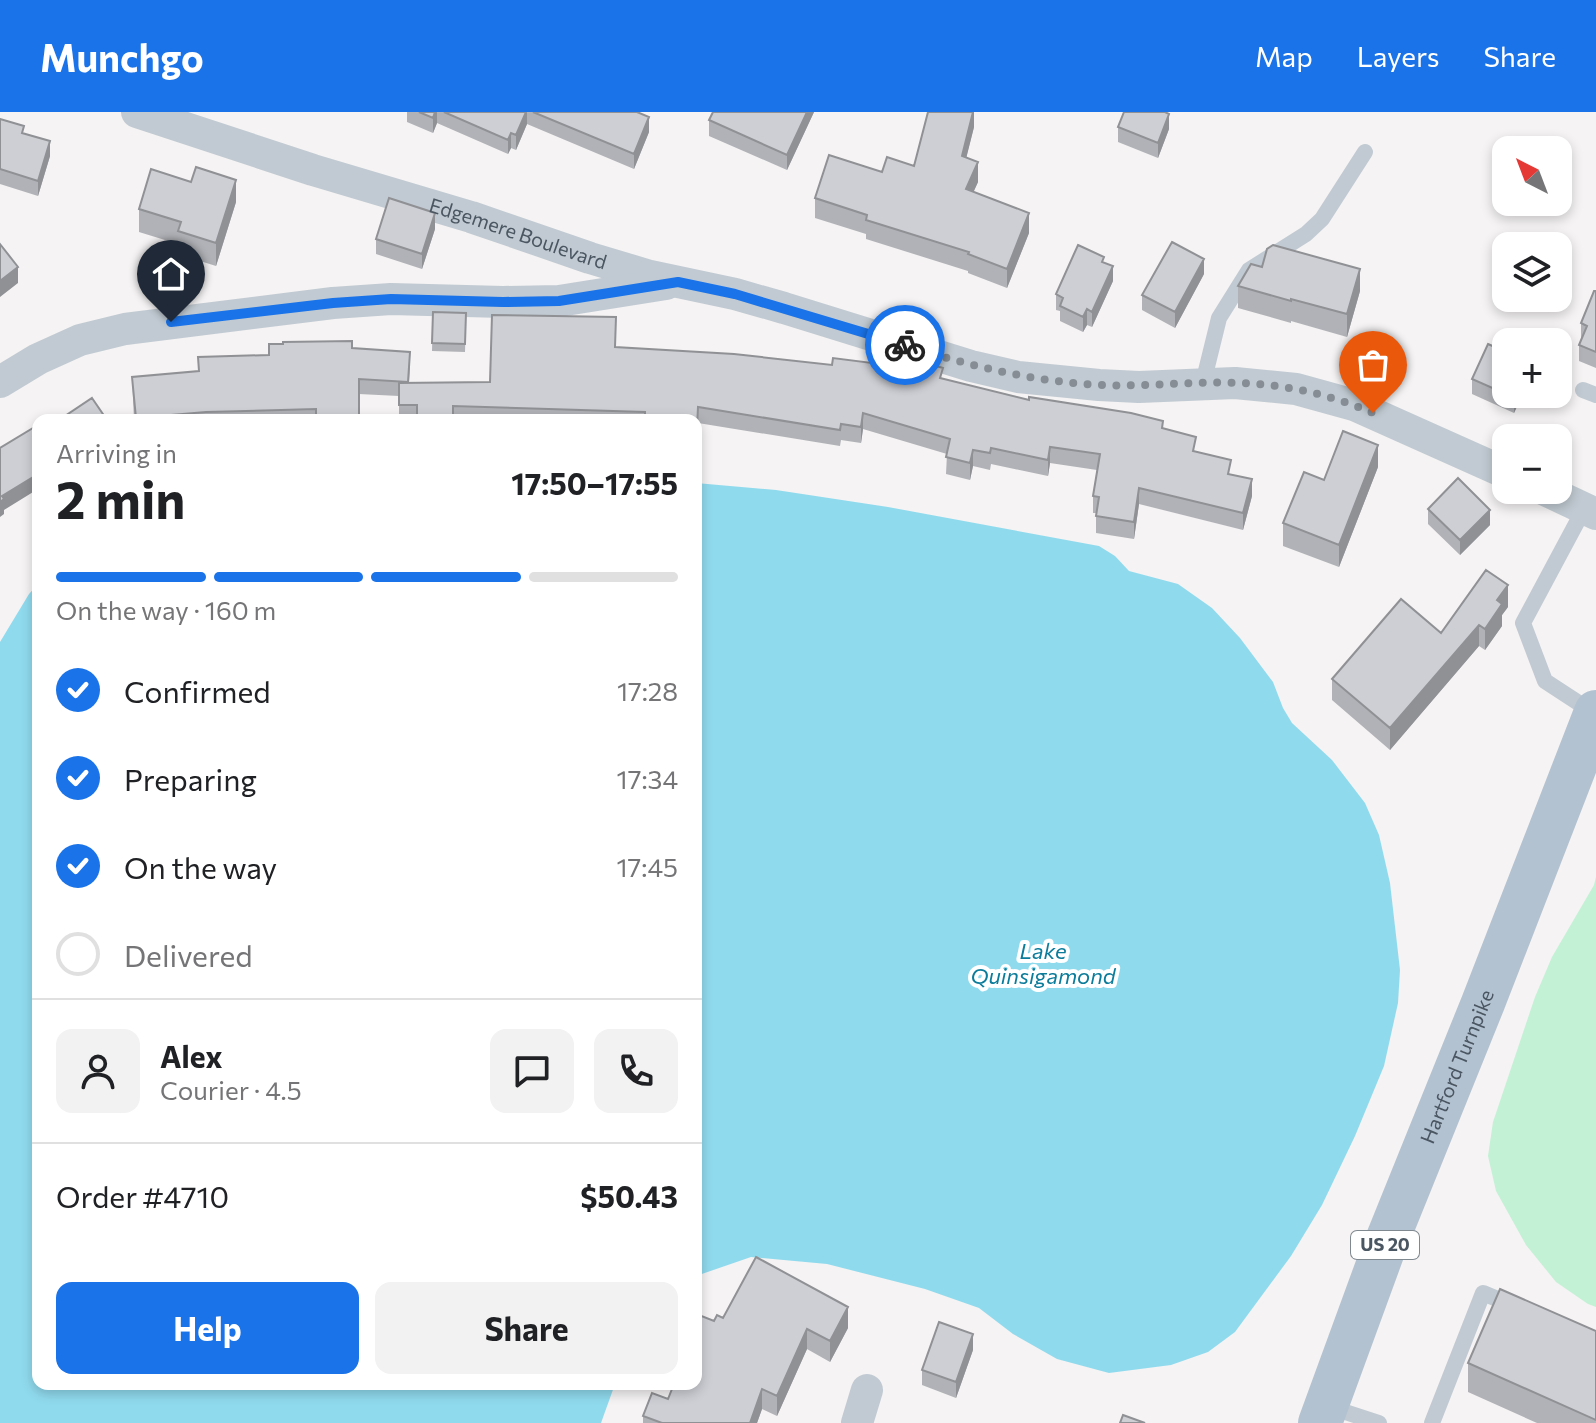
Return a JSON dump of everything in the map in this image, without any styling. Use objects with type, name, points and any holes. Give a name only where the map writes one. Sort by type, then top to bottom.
[{"type":"main road","name":"Hartford Turnpike","points":[[1323,1415],[1384,1248],[1596,713]]},
{"type":"street","name":"Edgemere Boulevard","points":[[149,114],[277,159],[471,217],[590,258],[735,294],[971,366],[1058,382],[1139,387],[1203,383],[1263,384],[1317,393],[1354,405],[1492,467]]},
{"type":"street","points":[[0,382],[38,359],[80,340],[125,329],[391,299],[559,301],[678,282]]},
{"type":"street","points":[[1572,503],[1590,512]]},
{"type":"street","points":[[857,1423],[867,1390]]},
{"type":"lane","points":[[1203,383],[1219,318],[1249,270],[1306,234],[1322,219],[1365,152]]},
{"type":"lane","points":[[1590,512],[1523,623],[1545,681],[1596,713]]},
{"type":"lane","points":[[1432,1423],[1483,1293],[1525,1311]]},
{"type":"lane","points":[[1323,1415],[1379,1423]]},
{"type":"green space","points":[[1596,877],[1596,1307],[1556,1282],[1526,1245],[1496,1191],[1488,1156],[1493,1122],[1535,997],[1552,957]]},
{"type":"water","name":"Lake Quinsigamond","points":[[702,484],[776,490],[888,507],[1099,546],[1115,556],[1129,571],[1178,584],[1212,608],[1240,638],[1273,682],[1292,723],[1332,760],[1365,803],[1379,835],[1390,883],[1400,970],[1398,1003],[1384,1066],[1322,1205],[1291,1256],[1235,1332],[1208,1352],[1171,1365],[1109,1373],[1057,1359],[1013,1334],[979,1308],[925,1289],[827,1264],[751,1257],[702,1274]]},
{"type":"water","points":[[32,591],[32,1390],[613,1390],[601,1423],[0,1423],[0,642]]},
{"type":"building","points":[[419,112],[435,112],[433,118]]},
{"type":"building","points":[[444,112],[526,112],[516,135],[511,133],[508,140]]},
{"type":"building","points":[[533,112],[637,112],[649,117],[634,154]]},
{"type":"building","points":[[713,112],[807,112],[787,155],[709,120]]},
{"type":"building","points":[[928,112],[973,112],[962,156],[978,162],[966,189],[1029,213],[1007,269],[969,252],[866,220],[867,215],[815,198],[829,155],[882,172],[887,157],[914,166]]},
{"type":"building","points":[[1124,112],[1169,114],[1158,143],[1118,127]]},
{"type":"building","points":[[0,119],[24,126],[22,133],[50,141],[38,181],[0,169]]},
{"type":"building","points":[[196,167],[236,180],[216,243],[178,231],[181,222],[139,209],[151,169],[191,182]]},
{"type":"building","points":[[389,198],[435,213],[422,254],[376,239]]},
{"type":"building","points":[[1172,242],[1204,259],[1175,312],[1142,295]]},
{"type":"building","points":[[0,244],[18,267],[0,281]]},
{"type":"building","points":[[1078,245],[1104,257],[1102,262],[1113,266],[1092,312],[1087,309],[1083,317],[1060,306],[1063,298],[1056,294]]},
{"type":"building","points":[[1273,245],[1360,269],[1347,314],[1238,286],[1251,264],[1262,267],[1267,249]]},
{"type":"building","points":[[1594,291],[1596,352],[1579,345],[1587,326],[1581,323]]},
{"type":"building","points":[[433,312],[466,313],[465,344],[432,343]]},
{"type":"building","points":[[492,315],[616,317],[615,347],[734,354],[832,365],[833,358],[911,368],[913,359],[943,368],[940,378],[1029,400],[1029,397],[1163,421],[1162,428],[1196,437],[1193,451],[1231,460],[1228,474],[1252,479],[1243,513],[1139,488],[1134,522],[1096,516],[1099,497],[1093,496],[1100,454],[1050,447],[1048,460],[991,448],[990,453],[973,450],[970,463],[946,457],[950,439],[863,413],[861,427],[841,424],[840,430],[698,407],[698,414],[645,414],[453,406],[453,414],[417,414],[417,405],[399,405],[399,383],[490,382]]},
{"type":"building","points":[[352,341],[352,348],[410,352],[408,382],[359,379],[359,414],[316,414],[316,409],[136,414],[132,377],[199,371],[198,357],[269,355],[269,344]]},
{"type":"building","points":[[1488,344],[1492,346],[1492,388],[1472,379]]},
{"type":"building","points":[[92,398],[103,414],[68,414]]},
{"type":"building","points":[[32,429],[32,478],[2,496],[4,499],[0,502],[0,448]]},
{"type":"building","points":[[1343,431],[1378,445],[1339,545],[1283,523],[1304,472],[1324,480]]},
{"type":"building","points":[[1458,478],[1490,510],[1460,540],[1428,509]]},
{"type":"building","points":[[1486,570],[1508,585],[1497,600],[1502,604],[1485,629],[1479,625],[1390,728],[1332,679],[1401,599],[1441,633]]},
{"type":"building","points":[[756,1257],[848,1307],[830,1341],[807,1329],[777,1396],[762,1389],[750,1423],[662,1423],[643,1416],[652,1393],[668,1399],[672,1390],[702,1390],[702,1316],[714,1321],[717,1315],[723,1318]]},
{"type":"building","points":[[1500,1289],[1596,1331],[1596,1420],[1468,1363]]},
{"type":"building","points":[[939,1322],[973,1334],[956,1382],[922,1370]]},
{"type":"building","points":[[1123,1415],[1145,1423],[1120,1423]]},
{"type":"way so far","points":[[905,345],[1018,377],[1139,387],[1263,384],[1317,393],[1373,413]]},
{"type":"route","points":[[171,322],[391,299],[559,301],[678,282],[735,294],[905,345]]}]
